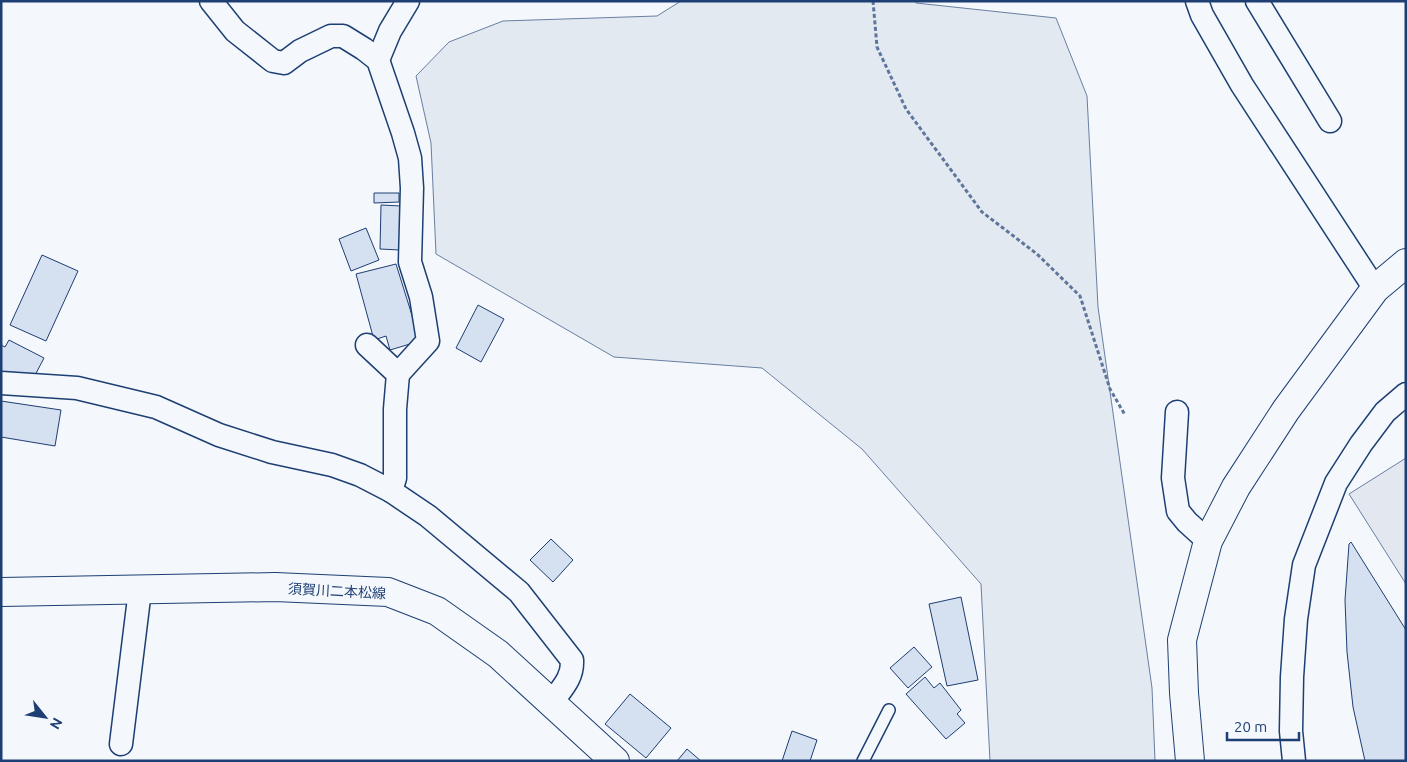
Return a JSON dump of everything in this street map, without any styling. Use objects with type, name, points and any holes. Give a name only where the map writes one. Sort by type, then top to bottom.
[{"type":"main road","points":[[1190,761],[1182,640],[1208,540],[1236,487],[1286,410],[1341,333],[1375,289],[1406,263]]},
{"type":"main road","name":"須賀川二本松線","points":[[1,592],[275,587],[388,592],[437,612],[498,654],[615,761]]},
{"type":"street","points":[[211,1],[236,31],[274,61],[284,63],[300,51],[330,36],[343,36],[378,60],[410,158],[412,188],[410,262],[421,297],[428,341],[398,374],[395,410],[395,478],[391,491]]},
{"type":"street","points":[[378,60],[390,31],[408,1]]},
{"type":"street","points":[[1197,1],[1202,15],[1242,85],[1375,289]]},
{"type":"street","points":[[1257,1],[1330,121]]},
{"type":"street","points":[[367,345],[398,374]]},
{"type":"street","points":[[1,383],[77,388],[156,407],[219,435],[272,452],[332,465],[360,475],[391,491],[428,516],[519,592],[572,660],[572,669],[566,683],[552,702]]},
{"type":"street","points":[[1294,761],[1291,731],[1292,677],[1296,619],[1304,565],[1336,483],[1360,444],[1386,412],[1406,394]]},
{"type":"street","points":[[1177,412],[1172,478],[1178,511],[1186,522],[1208,540]]},
{"type":"street","points":[[122,744],[140,590]]},
{"type":"lane","points":[[863,761],[889,710]]},
{"type":"path","points":[[873,1],[877,47],[906,110],[982,212],[1037,254],[1080,296],[1110,389],[1125,415]]},
{"type":"shaded area","points":[[681,1],[915,1],[916,3],[1056,18],[1087,96],[1098,307],[1152,688],[1155,761],[990,761],[981,584],[862,449],[762,368],[614,357],[436,254],[431,143],[416,76],[449,42],[503,21],[657,16]]},
{"type":"shaded area","points":[[1406,458],[1406,584],[1349,494]]},
{"type":"building","points":[[374,193],[399,193],[399,202],[374,203]]},
{"type":"building","points":[[381,205],[401,206],[400,250],[380,249]]},
{"type":"building","points":[[366,228],[379,260],[351,271],[339,239]]},
{"type":"building","points":[[42,255],[78,271],[46,341],[10,325]]},
{"type":"building","points":[[396,264],[420,341],[390,350],[386,336],[374,340],[356,274]]},
{"type":"building","points":[[478,305],[504,319],[481,362],[456,348]]},
{"type":"building","points":[[9,340],[44,358],[32,381],[15,372],[13,377],[1,371],[1,345],[5,347]]},
{"type":"building","points":[[1,401],[61,410],[55,446],[1,437]]},
{"type":"building","points":[[551,539],[573,560],[553,582],[530,560]]},
{"type":"building","points":[[1351,542],[1406,630],[1406,761],[1365,761],[1353,707],[1347,652],[1345,600],[1349,544]]},
{"type":"building","points":[[961,597],[978,680],[947,686],[929,604]]},
{"type":"building","points":[[914,647],[932,667],[908,688],[890,668]]},
{"type":"building","points":[[925,677],[934,688],[940,683],[961,710],[957,714],[965,723],[946,739],[906,694]]},
{"type":"building","points":[[630,694],[671,728],[646,758],[605,724]]},
{"type":"building","points":[[792,731],[817,740],[810,761],[782,761]]},
{"type":"building","points":[[687,749],[701,761],[677,761]]}]
